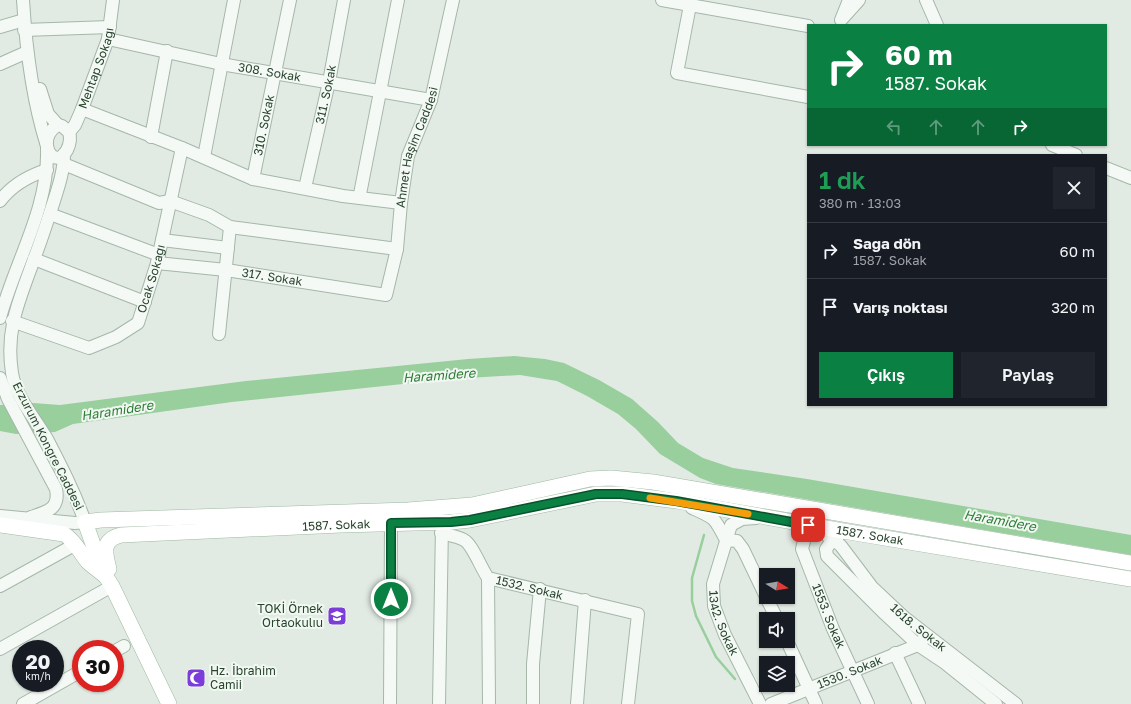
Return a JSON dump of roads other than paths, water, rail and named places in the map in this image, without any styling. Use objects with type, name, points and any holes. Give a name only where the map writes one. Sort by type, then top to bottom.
[{"type":"main road","name":"1587. Sokak","points":[[85,522],[101,520],[393,510],[472,505],[590,479],[611,478],[654,482],[1131,563]]},
{"type":"main road","name":"1587. Sokak","points":[[108,581],[107,544],[111,539],[121,535],[391,523],[442,528],[470,520],[596,494],[622,494],[676,501],[808,525],[838,535],[1131,579]]},
{"type":"main road","name":"Erzurum Kongre Caddesi","points":[[85,522],[108,581],[169,704]]},
{"type":"main road","points":[[1,523],[64,534],[72,539],[86,560],[108,581]]},
{"type":"main road","points":[[149,665],[156,692],[157,704]]},
{"type":"street","points":[[23,0],[24,25],[37,110],[48,153],[56,158],[60,157],[159,203],[170,201],[209,215],[230,228],[397,249]]},
{"type":"street","name":"Mehtap Sokağı","points":[[69,132],[75,125],[82,109],[109,33],[113,0]]},
{"type":"street","points":[[204,157],[234,0]]},
{"type":"street","name":"310. Sokak","points":[[254,179],[290,0]]},
{"type":"street","name":"311. Sokak","points":[[304,188],[330,82],[344,0]]},
{"type":"street","points":[[358,197],[360,194],[398,0]]},
{"type":"street","name":"Ahmet Haşim Caddesi","points":[[386,295],[397,249],[401,203],[408,156],[431,100],[453,0]]},
{"type":"street","points":[[662,0],[690,2],[807,26]]},
{"type":"street","points":[[840,23],[849,0]]},
{"type":"street","points":[[840,23],[859,0]]},
{"type":"street","points":[[926,0],[937,24]]},
{"type":"street","points":[[690,2],[677,73],[807,97]]},
{"type":"street","name":"308. Sokak","points":[[0,27],[24,25],[109,33],[167,51],[221,64],[431,100]]},
{"type":"street","points":[[151,137],[167,51]]},
{"type":"street","points":[[0,64],[28,52]]},
{"type":"street","points":[[28,52],[48,114],[58,125],[62,126],[69,132]]},
{"type":"street","points":[[82,109],[182,148],[254,179],[401,203]]},
{"type":"street","points":[[0,318],[42,196],[47,170],[47,147],[49,133],[58,125]]},
{"type":"street","name":"Erzurum Kongre Caddesi","points":[[69,132],[70,141],[50,214],[18,299],[12,321],[10,351],[12,375],[15,386],[46,439],[77,500],[85,522]]},
{"type":"street","points":[[1054,146],[1074,154]]},
{"type":"street","name":"Ocak Sokağı","points":[[12,321],[89,348],[116,337],[138,324],[158,259],[182,148]]},
{"type":"street","points":[[1107,168],[1131,178]]},
{"type":"street","points":[[1,199],[23,180],[47,170]]},
{"type":"street","points":[[0,184],[1,199]]},
{"type":"street","name":"317. Sokak","points":[[50,214],[158,259],[386,295]]},
{"type":"street","points":[[219,334],[230,228]]},
{"type":"street","points":[[162,240],[228,248]]},
{"type":"street","points":[[34,259],[144,302]]},
{"type":"street","name":"Erzurum Kongre Caddesi","points":[[0,378],[8,399],[56,489],[57,497],[55,505],[49,511],[24,519]]},
{"type":"street","points":[[676,501],[714,519],[726,540],[737,541],[743,549],[759,582]]},
{"type":"street","points":[[800,507],[808,525]]},
{"type":"street","name":"1618. Sokak","points":[[852,516],[826,549],[827,556],[885,614],[922,641],[1016,704]]},
{"type":"street","name":"1342. Sokak","points":[[760,704],[725,635],[714,606],[713,584],[731,525],[742,519],[765,517]]},
{"type":"street","points":[[1,523],[24,519],[76,523],[85,522]]},
{"type":"street","points":[[390,704],[391,523]]},
{"type":"street","name":"1553. Sokak","points":[[808,525],[802,549],[833,629],[868,704]]},
{"type":"street","points":[[439,704],[442,528]]},
{"type":"street","name":"1532. Sokak","points":[[442,528],[469,544],[488,578],[540,589],[638,614],[628,704]]},
{"type":"street","name":"1618. Sokak","points":[[838,535],[841,546],[872,587],[904,618],[922,641],[975,689],[996,704]]},
{"type":"street","points":[[0,586],[76,544]]},
{"type":"street","points":[[488,578],[489,704]]},
{"type":"street","points":[[0,649],[108,581]]},
{"type":"street","points":[[533,704],[533,664],[540,589]]},
{"type":"street","points":[[575,704],[585,600]]},
{"type":"street","name":"1530. Sokak","points":[[771,704],[922,641]]},
{"type":"street","points":[[790,648],[816,704]]},
{"type":"street","points":[[895,653],[919,704]]},
{"type":"street","points":[[23,704],[72,676]]},
{"type":"street","points":[[975,689],[981,704]]},
{"type":"water","name":"Haramidere","points":[[514,356],[545,359],[564,363],[599,380],[632,399],[658,422],[678,443],[703,458],[733,468],[807,479],[1131,535],[1131,555],[716,484],[700,478],[660,454],[636,429],[618,414],[587,396],[557,381],[520,375],[450,379],[232,402],[73,424],[55,432],[16,434],[0,431],[0,405],[33,403],[60,405],[246,381],[468,359]]},
{"type":"waterway","points":[[704,535],[692,578],[692,601],[696,616],[716,657],[735,679]]},
{"type":"place","name":"TOKİ Örnek Ortaokulıu","points":[[337,616]]},
{"type":"place","name":"Hz. İbrahim Camii","points":[[196,678]]}]
